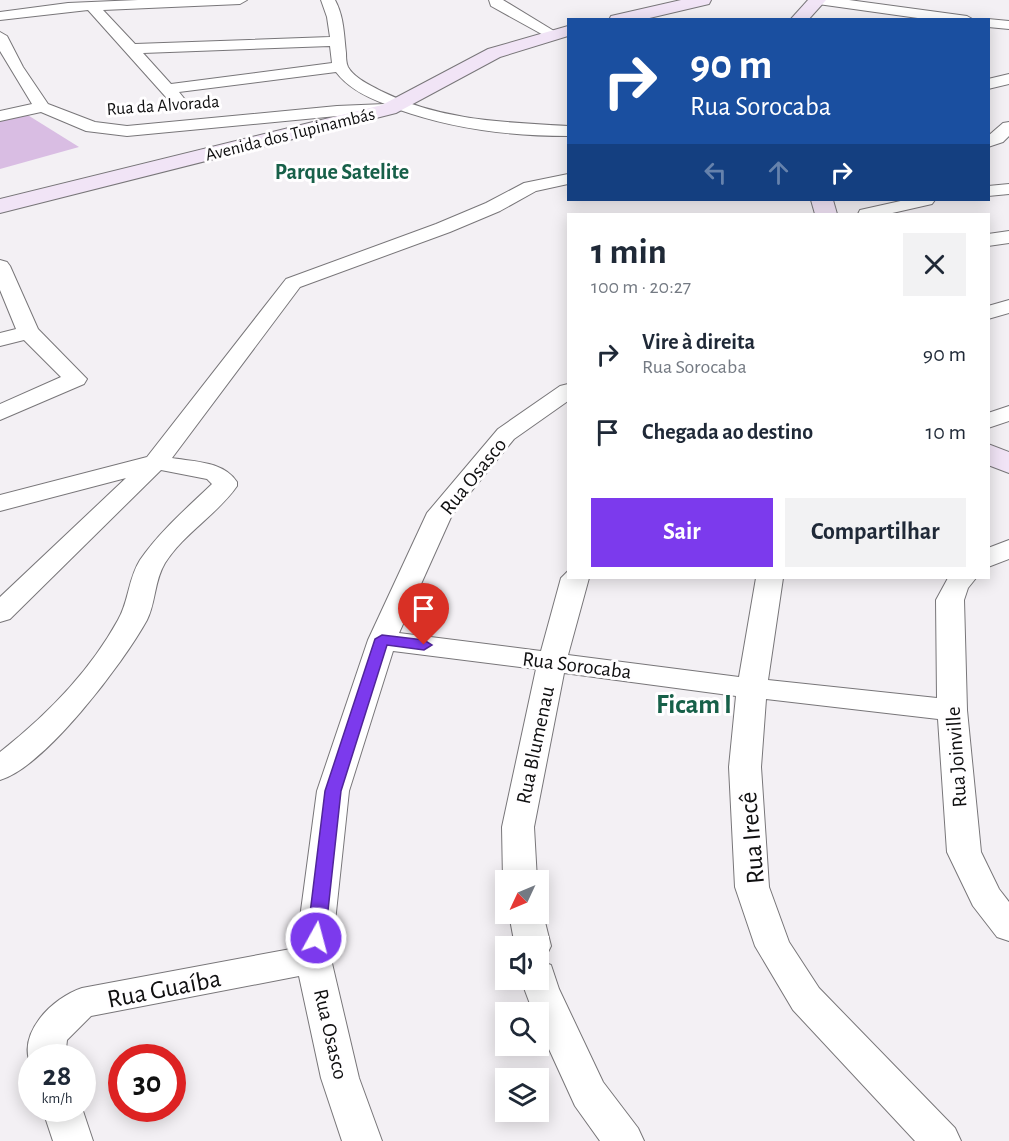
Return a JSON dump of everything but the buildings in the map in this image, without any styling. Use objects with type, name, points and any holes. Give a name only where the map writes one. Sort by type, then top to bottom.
[{"type":"street","points":[[328,0],[338,41],[340,67],[350,79],[394,107]]},
{"type":"street","points":[[496,0],[496,3],[503,9],[560,32]]},
{"type":"street","points":[[626,18],[703,0]]},
{"type":"street","points":[[800,18],[817,0],[952,18]]},
{"type":"street","points":[[1,15],[64,4],[92,6],[237,4]]},
{"type":"street","points":[[92,6],[198,122]]},
{"type":"street","points":[[990,22],[1009,26]]},
{"type":"street","name":"Avenida dos Tupinambás","points":[[0,206],[394,107],[470,64],[515,45],[560,32]]},
{"type":"street","points":[[131,49],[235,38],[338,41]]},
{"type":"street","points":[[0,116],[42,107],[8,68],[3,46]]},
{"type":"street","points":[[167,89],[340,67]]},
{"type":"street","points":[[990,84],[1009,79]]},
{"type":"street","name":"Rua da Alvorada","points":[[42,107],[92,127],[112,131],[394,107],[482,126],[567,131]]},
{"type":"street","name":"Rua da Alvorada","points":[[338,111],[361,116]]},
{"type":"street","points":[[990,141],[1009,127]]},
{"type":"street","points":[[0,613],[156,462],[293,284],[443,228],[492,207],[530,187],[567,179]]},
{"type":"street","points":[[990,191],[1009,189]]},
{"type":"street","points":[[871,213],[922,201]]},
{"type":"street","points":[[990,240],[1009,237]]},
{"type":"street","points":[[0,413],[75,381],[28,332],[1,272]]},
{"type":"street","points":[[990,312],[1009,306]]},
{"type":"street","points":[[0,340],[28,332]]},
{"type":"street","name":"Rua Osasco","points":[[362,1141],[340,1078],[313,959],[333,791],[382,639],[440,513],[506,434],[567,393]]},
{"type":"street","points":[[990,420],[1009,413]]},
{"type":"street","points":[[990,454],[1009,464]]},
{"type":"street","points":[[0,503],[156,462],[215,473],[225,482],[225,486],[164,546],[150,565],[134,617],[109,658],[67,709],[0,769]]},
{"type":"street","points":[[990,558],[1009,548]]},
{"type":"street","name":"Rua Blumenau","points":[[520,870],[518,827],[552,662],[575,579]]},
{"type":"street","name":"Rua Irecê","points":[[770,579],[752,688],[745,767],[752,887],[773,946],[806,999],[941,1141]]},
{"type":"street","name":"Rua Joinville","points":[[961,579],[955,586],[950,600],[952,710],[964,852],[985,897],[1009,927]]},
{"type":"street","name":"Rua Sorocaba","points":[[382,639],[752,688],[952,710]]},
{"type":"street","name":"Rua Guaíba","points":[[49,1044],[51,1033],[62,1016],[82,1003],[313,959]]},
{"type":"street","points":[[541,990],[589,1094],[624,1141]]},
{"type":"street","points":[[67,1122],[73,1141]]},
{"type":"shaded area","points":[[26,114],[79,147],[0,169],[0,121]]},
{"type":"district","name":"Parque Satelite","points":[[342,171]]},
{"type":"district","name":"Ficam I","points":[[694,704]]},
{"type":"route","points":[[316,938],[333,791],[382,639],[424,645]]}]
